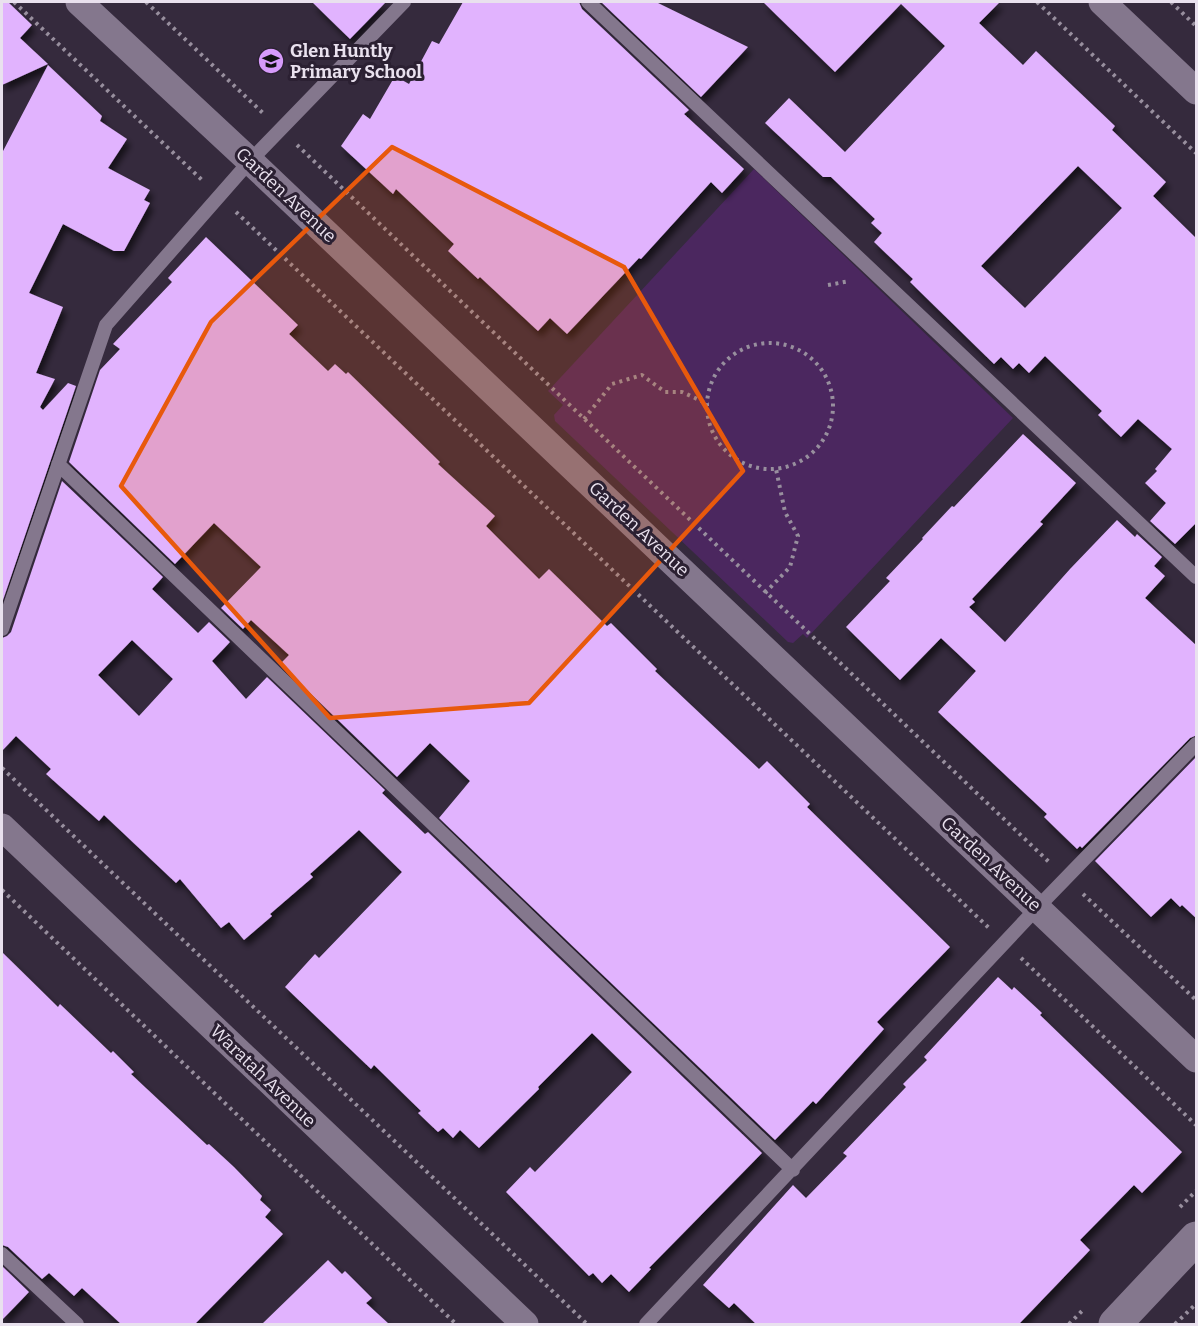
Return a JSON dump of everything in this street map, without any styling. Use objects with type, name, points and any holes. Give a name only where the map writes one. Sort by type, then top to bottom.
[{"type":"street","name":"Garden Avenue","points":[[79,2],[250,161],[1197,1059]]},
{"type":"street","points":[[1102,2],[1197,91]]},
{"type":"street","name":"Waratah Avenue","points":[[2,827],[525,1324]]},
{"type":"street","points":[[1115,1324],[1197,1238]]},
{"type":"lane","points":[[2,629],[106,325],[250,161],[404,2]]},
{"type":"lane","points":[[588,2],[1197,577]]},
{"type":"lane","points":[[58,465],[793,1170]]},
{"type":"lane","points":[[646,1324],[1037,908],[1197,744]]},
{"type":"lane","points":[[2,1254],[77,1324]]},
{"type":"path","points":[[14,2],[1197,1125]]},
{"type":"path","points":[[146,2],[765,593],[1197,1000]]},
{"type":"path","points":[[1037,2],[1197,153]]},
{"type":"path","points":[[1171,2],[1197,26]]},
{"type":"path","points":[[762,344],[784,344],[805,353],[821,368],[831,387],[834,412],[828,433],[815,451],[797,464],[776,469],[754,468],[730,455],[716,438],[708,417],[708,395],[715,375],[729,358],[741,350],[762,344]]},
{"type":"path","points":[[584,419],[612,384],[642,375],[665,392],[681,392],[708,404]]},
{"type":"path","points":[[765,593],[790,567],[798,536],[785,512],[776,469]]},
{"type":"path","points":[[2,768],[587,1324]]},
{"type":"path","points":[[2,890],[456,1324]]},
{"type":"path","points":[[1175,1324],[1197,1304]]},
{"type":"highlighted area","points":[[392,147],[624,267],[743,471],[529,703],[330,718],[121,486],[211,322]]},
{"type":"shaded area","points":[[754,169],[1013,418],[807,638],[803,634],[793,643],[788,642],[555,421],[554,415],[563,405],[548,391]]},
{"type":"building","points":[[2,2],[8,2],[32,25],[20,38],[48,64],[2,85]]},
{"type":"building","points":[[312,2],[386,2],[350,39]]},
{"type":"building","points":[[463,2],[579,2],[582,9],[689,110],[684,114],[744,169],[722,193],[711,182],[641,259],[639,258],[567,334],[550,318],[538,331],[480,277],[478,279],[448,251],[454,244],[396,189],[393,194],[341,146],[363,114],[370,119],[395,76],[409,84],[432,41],[439,44]]},
{"type":"building","points":[[601,2],[656,2],[748,47],[701,97]]},
{"type":"building","points":[[763,2],[1000,2],[979,23],[1023,65],[1036,51],[1115,126],[1112,130],[1166,182],[1153,196],[1197,239],[1197,522],[1175,544],[1150,521],[1166,503],[1145,483],[1157,471],[1155,469],[1172,449],[1138,419],[1121,437],[1098,415],[1102,411],[1045,356],[1029,373],[1019,363],[1013,369],[1001,357],[994,364],[910,282],[913,279],[874,242],[882,233],[871,223],[875,219],[831,177],[823,177],[765,123],[789,98],[845,152],[945,46],[901,4],[835,72]],"holes":[[[1078,166],[1122,208],[1025,308],[981,266]]]},
{"type":"building","points":[[48,65],[102,116],[100,121],[127,139],[108,168],[150,190],[144,200],[150,203],[124,251],[114,251],[63,224],[29,293],[63,307],[36,373],[55,379],[40,407],[43,410],[68,383],[76,386],[2,603],[2,153]]},
{"type":"building","points":[[206,237],[298,325],[289,334],[328,371],[335,364],[346,374],[348,372],[440,462],[438,464],[495,516],[486,526],[539,579],[549,569],[607,626],[611,623],[657,669],[655,671],[759,769],[767,761],[810,804],[807,807],[950,947],[877,1022],[884,1029],[816,1104],[813,1101],[775,1140],[439,818],[470,781],[430,743],[397,777],[280,664],[289,655],[251,620],[243,629],[221,608],[261,567],[214,523],[175,564],[69,462],[100,370],[120,349],[113,344],[172,282],[168,278]]},
{"type":"building","points":[[1023,434],[1076,483],[1040,522],[1043,524],[972,599],[975,602],[969,607],[1005,642],[1117,520],[1135,537],[1137,534],[1162,557],[1154,566],[1165,576],[1145,598],[1197,646],[1197,735],[1190,738],[1082,848],[1080,846],[1077,849],[1044,817],[1047,814],[938,712],[976,671],[941,638],[900,680],[846,627],[890,581],[886,578],[922,538]]},
{"type":"building","points":[[62,481],[163,577],[152,589],[198,633],[209,622],[230,642],[212,661],[246,699],[267,677],[385,790],[382,793],[425,834],[428,832],[762,1153],[649,1268],[651,1269],[629,1292],[611,1274],[602,1283],[593,1273],[589,1276],[506,1192],[530,1167],[535,1172],[632,1072],[592,1033],[479,1148],[460,1130],[453,1138],[443,1128],[438,1132],[418,1113],[421,1111],[374,1065],[371,1069],[285,987],[315,954],[319,958],[402,872],[359,830],[310,874],[313,877],[244,940],[229,922],[221,928],[180,879],[176,883],[104,815],[99,821],[46,774],[51,769],[16,736],[2,751],[2,638],[11,632]],"holes":[[[132,640],[173,679],[139,716],[98,675]]]},
{"type":"building","points":[[1197,756],[1197,919],[1171,898],[1151,917],[1095,861]]},
{"type":"building","points":[[2,952],[58,1007],[60,1004],[111,1053],[113,1051],[134,1072],[131,1074],[234,1167],[262,1196],[260,1200],[271,1210],[265,1217],[283,1234],[195,1324],[121,1324],[82,1288],[74,1296],[49,1273],[42,1279],[8,1247],[2,1245]]},
{"type":"building","points":[[998,977],[1012,990],[1014,987],[1042,1013],[1040,1015],[1182,1152],[1142,1193],[1134,1185],[1080,1240],[1090,1250],[1019,1324],[756,1324],[734,1303],[729,1308],[703,1285],[793,1185],[806,1198],[847,1156],[843,1153],[906,1087],[903,1084],[927,1060],[924,1057]]},
{"type":"building","points":[[328,1260],[342,1274],[345,1271],[372,1298],[366,1303],[389,1324],[262,1324]]},
{"type":"building","points":[[2,1266],[29,1292],[2,1320]]},
{"type":"place","name":"Glen Huntly Primary School","points":[[271,61]]}]
